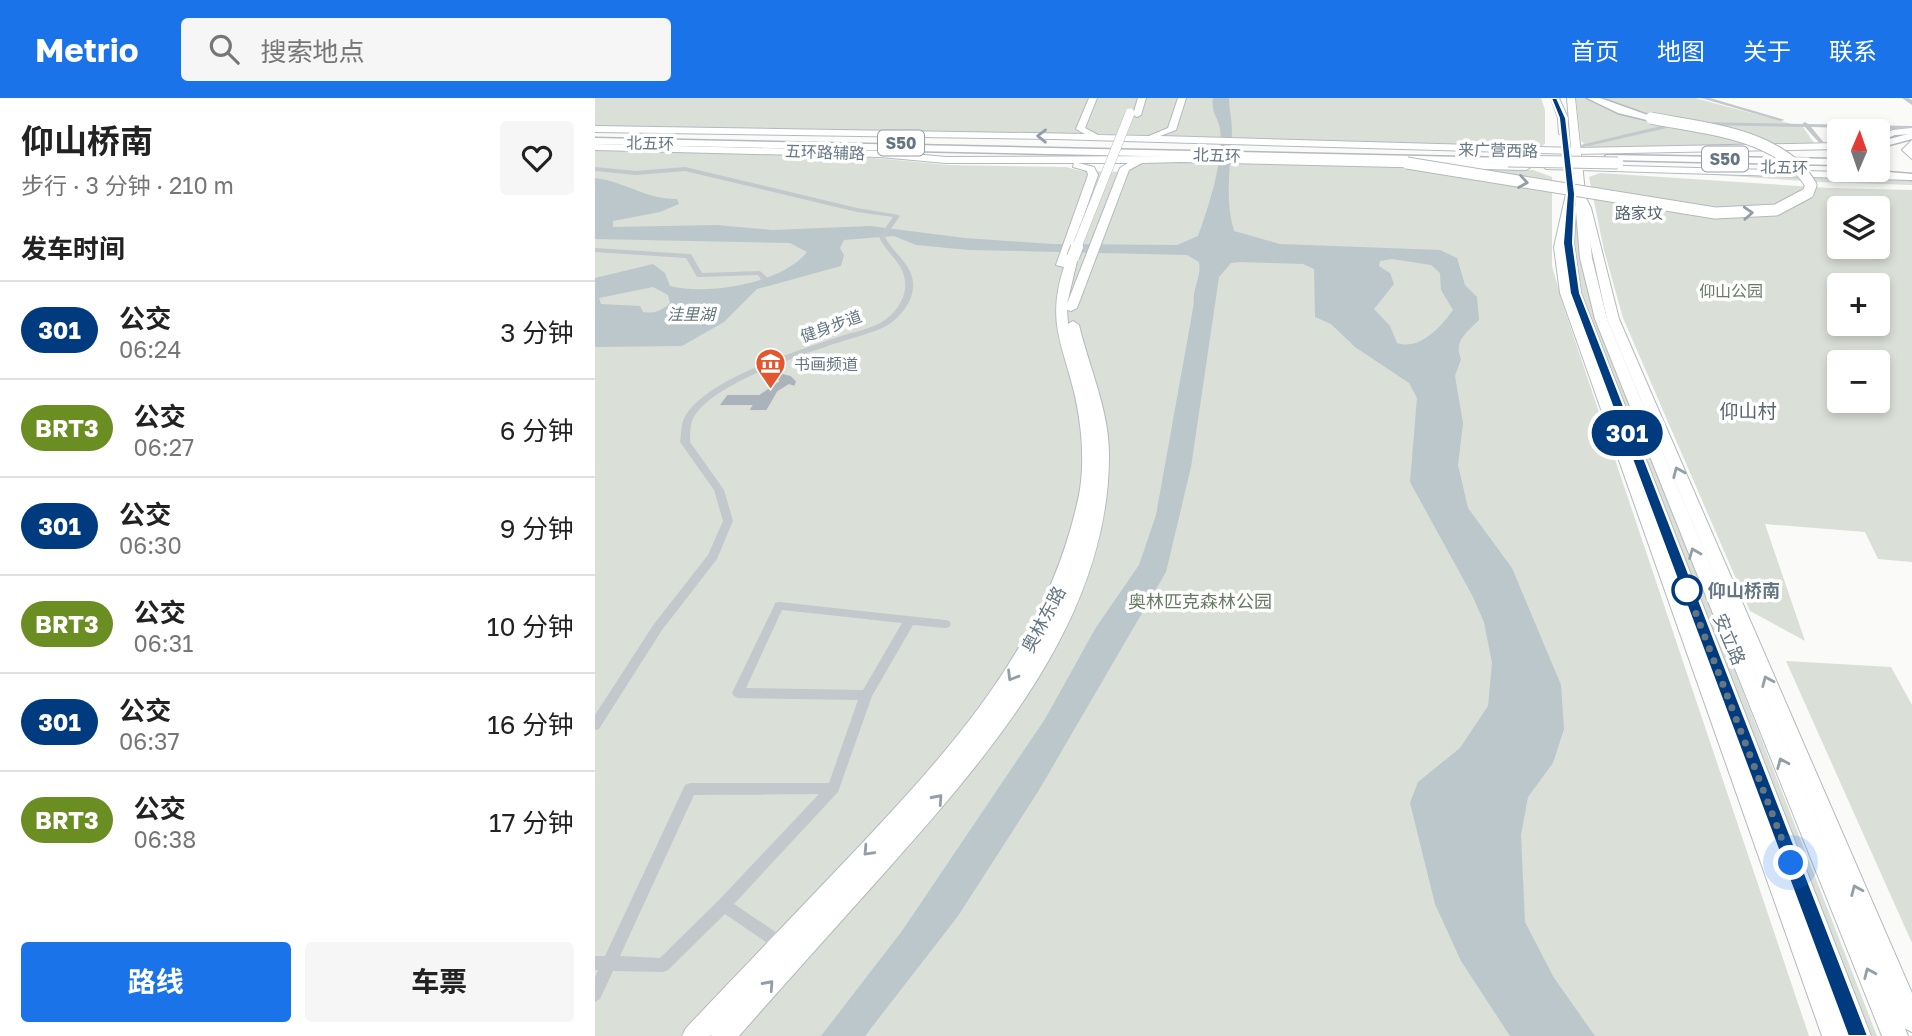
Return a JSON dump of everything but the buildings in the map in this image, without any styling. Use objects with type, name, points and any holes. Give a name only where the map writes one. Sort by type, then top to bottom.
[{"type":"highway","points":[[1358,158],[1407,163],[1715,214],[1764,213],[1784,208],[1808,193],[1811,185],[1802,168],[1774,150],[1740,138],[1651,118],[1592,98]]},
{"type":"highway","points":[[1890,140],[1912,132]]},
{"type":"highway","points":[[799,141],[937,141],[1006,136]]},
{"type":"highway","name":"北五环","points":[[595,139],[799,141],[1614,160],[1827,170]]},
{"type":"highway","name":"北五环","points":[[595,139],[830,147],[1207,151]]},
{"type":"highway","points":[[830,147],[946,160]]},
{"type":"highway","name":"北五环","points":[[1246,152],[1358,158],[1507,158]]},
{"type":"highway","points":[[1697,158],[1827,155]]},
{"type":"highway","name":"北五环","points":[[1614,160],[1697,158],[1827,162]]},
{"type":"highway","points":[[1890,163],[1912,164]]},
{"type":"highway","points":[[1890,169],[1912,169]]},
{"type":"highway","name":"北五环","points":[[1890,175],[1912,177]]},
{"type":"main road","name":"安立路","points":[[1554,99],[1563,118],[1572,150]]},
{"type":"main road","name":"安立路","points":[[1572,101],[1572,168],[1575,194],[1588,276],[1601,319],[1895,1036]]},
{"type":"main road","points":[[1912,144],[1907,150],[1912,156]]},
{"type":"main road","name":"安立路","points":[[1575,194],[1568,243],[1575,293],[1858,1036]]},
{"type":"street","points":[[1093,98],[1080,129],[1106,138]]},
{"type":"street","name":"奥林东路","points":[[723,1036],[962,772],[1017,695],[1045,649],[1079,580],[1097,512],[1102,454],[1094,395],[1066,308],[1063,288],[1077,256],[1103,210],[1133,114],[1135,98]]},
{"type":"street","name":"奥林东路","points":[[1133,114],[1142,98]]},
{"type":"street","points":[[1133,139],[1172,130],[1182,98]]},
{"type":"street","points":[[1704,98],[1807,125],[1823,145]]},
{"type":"street","points":[[1906,98],[1912,103]]},
{"type":"street","points":[[1572,150],[1687,123],[1807,125],[1912,132]]},
{"type":"street","points":[[595,130],[1106,138],[1133,139],[1207,151]]},
{"type":"street","points":[[1890,134],[1912,132]]},
{"type":"street","name":"来广营西路","points":[[1246,152],[1827,145]]},
{"type":"street","name":"五环路辅路","points":[[595,147],[866,153],[946,160],[1055,162],[1140,160],[1207,151]]},
{"type":"street","points":[[1533,150],[1536,167]]},
{"type":"street","points":[[1246,152],[1536,167],[1818,171],[1912,177]]},
{"type":"street","points":[[1055,162],[1083,166],[1091,169],[1093,175],[1070,242],[1077,256],[1094,244],[1128,164],[1140,160]]},
{"type":"street","name":"健身步道","points":[[595,169],[636,173],[685,169],[856,211],[897,216],[882,237],[901,261],[908,279],[908,295],[901,311],[873,328],[763,366],[702,400],[687,418],[685,442],[719,490],[729,521],[713,556],[658,627],[595,725]]},
{"type":"street","points":[[1602,169],[1793,183],[1912,186]]},
{"type":"street","points":[[1093,175],[1122,178]]},
{"type":"street","name":"安立路","points":[[1575,194],[1589,214],[1599,274],[1613,319],[1912,1020]]},
{"type":"street","name":"安立路","points":[[1575,194],[1559,247],[1566,293],[1834,1036]]},
{"type":"street","points":[[595,250],[619,250],[632,254],[676,253],[688,256],[700,275],[760,273],[765,279]]},
{"type":"street","name":"奥林东路","points":[[694,1036],[948,766],[996,702],[1030,646],[1064,578],[1084,505],[1089,455],[1081,397],[1062,328],[1066,308]]},
{"type":"street","points":[[866,695],[738,693],[779,606],[945,624]]},
{"type":"street","points":[[603,963],[663,965],[724,905],[833,788],[866,695],[910,620]]},
{"type":"street","points":[[595,994],[603,963],[690,789],[833,788]]},
{"type":"street","points":[[724,905],[781,944]]},
{"type":"green space","points":[[595,98],[1541,98],[1545,110],[1545,144],[1538,148],[1155,138],[1153,135],[595,128]]},
{"type":"green space","points":[[1576,98],[1695,98],[1803,127],[1814,143],[1655,148],[1588,147],[1581,141]]},
{"type":"green space","name":"奥林匹克森林公园","points":[[595,150],[853,156],[949,165],[1066,167],[1081,171],[1129,172],[1132,164],[1161,161],[1533,170],[1552,177],[1552,266],[1563,305],[1809,1036],[595,1036]]},
{"type":"green space","points":[[1671,172],[1827,176],[1827,182],[1890,182],[1890,177],[1912,178],[1912,185],[1820,182]]},
{"type":"green space","name":"仰山公园","points":[[1600,173],[1829,188],[1912,190],[1912,562],[1878,559],[1865,532],[1765,524],[1805,641],[1750,611],[1623,318],[1604,250],[1589,177]]},
{"type":"green space","points":[[1576,222],[1584,267],[1640,429],[1629,427],[1591,326],[1577,273]]},
{"type":"green space","points":[[1638,445],[1648,448],[1877,1036],[1859,1036]]},
{"type":"green space","points":[[1786,661],[1891,667],[1912,705],[1912,943]]},
{"type":"water","name":"洼里湖","points":[[1213,98],[1229,98],[1232,131],[1229,206],[1234,231],[1280,244],[1440,250],[1457,258],[1465,285],[1477,297],[1479,320],[1460,342],[1461,359],[1455,376],[1463,423],[1458,465],[1468,508],[1512,568],[1561,685],[1564,729],[1553,763],[1528,797],[1521,835],[1525,922],[1554,978],[1595,1036],[1510,1036],[1461,961],[1435,904],[1410,803],[1418,782],[1460,748],[1488,706],[1492,663],[1484,622],[1472,595],[1410,482],[1417,398],[1409,383],[1355,347],[1331,324],[1315,317],[1314,269],[1303,264],[1240,262],[1231,263],[1219,277],[1191,467],[1166,572],[1039,790],[958,916],[865,1036],[821,1036],[902,931],[1045,719],[1095,629],[1139,565],[1156,515],[1199,262],[1187,255],[969,250],[916,245],[894,236],[844,240],[840,248],[844,255],[841,266],[757,289],[724,322],[682,346],[595,347],[595,278],[653,264],[665,273],[670,286],[686,289],[724,288],[781,272],[807,252],[790,243],[595,239],[595,178],[656,197],[677,199],[679,204],[660,212],[613,221],[613,227],[716,225],[772,230],[870,226],[965,238],[1052,244],[1177,245],[1198,236],[1215,183],[1221,141]],"holes":[[[1392,259],[1431,265],[1440,273],[1441,290],[1453,310],[1429,336],[1413,344],[1397,343],[1390,326],[1374,309],[1394,284],[1390,273],[1379,266],[1380,261]],[[653,287],[668,295],[670,303],[654,312],[643,312],[640,306],[601,304],[599,298]]]},
{"type":"bus line","name":"301","points":[[1555,98],[1563,118],[1571,194],[1571,229],[1568,243],[1575,293],[1858,1036]]},
{"type":"place","name":"书画频道","points":[[771,391]]},
{"type":"place","name":"仰山桥南","points":[[1687,590]]},
{"type":"district","name":"路家坟","points":[[1639,213]]},
{"type":"district","name":"仰山村","points":[[1748,410]]},
{"type":"route","points":[[1687,590],[1791,863]]}]
